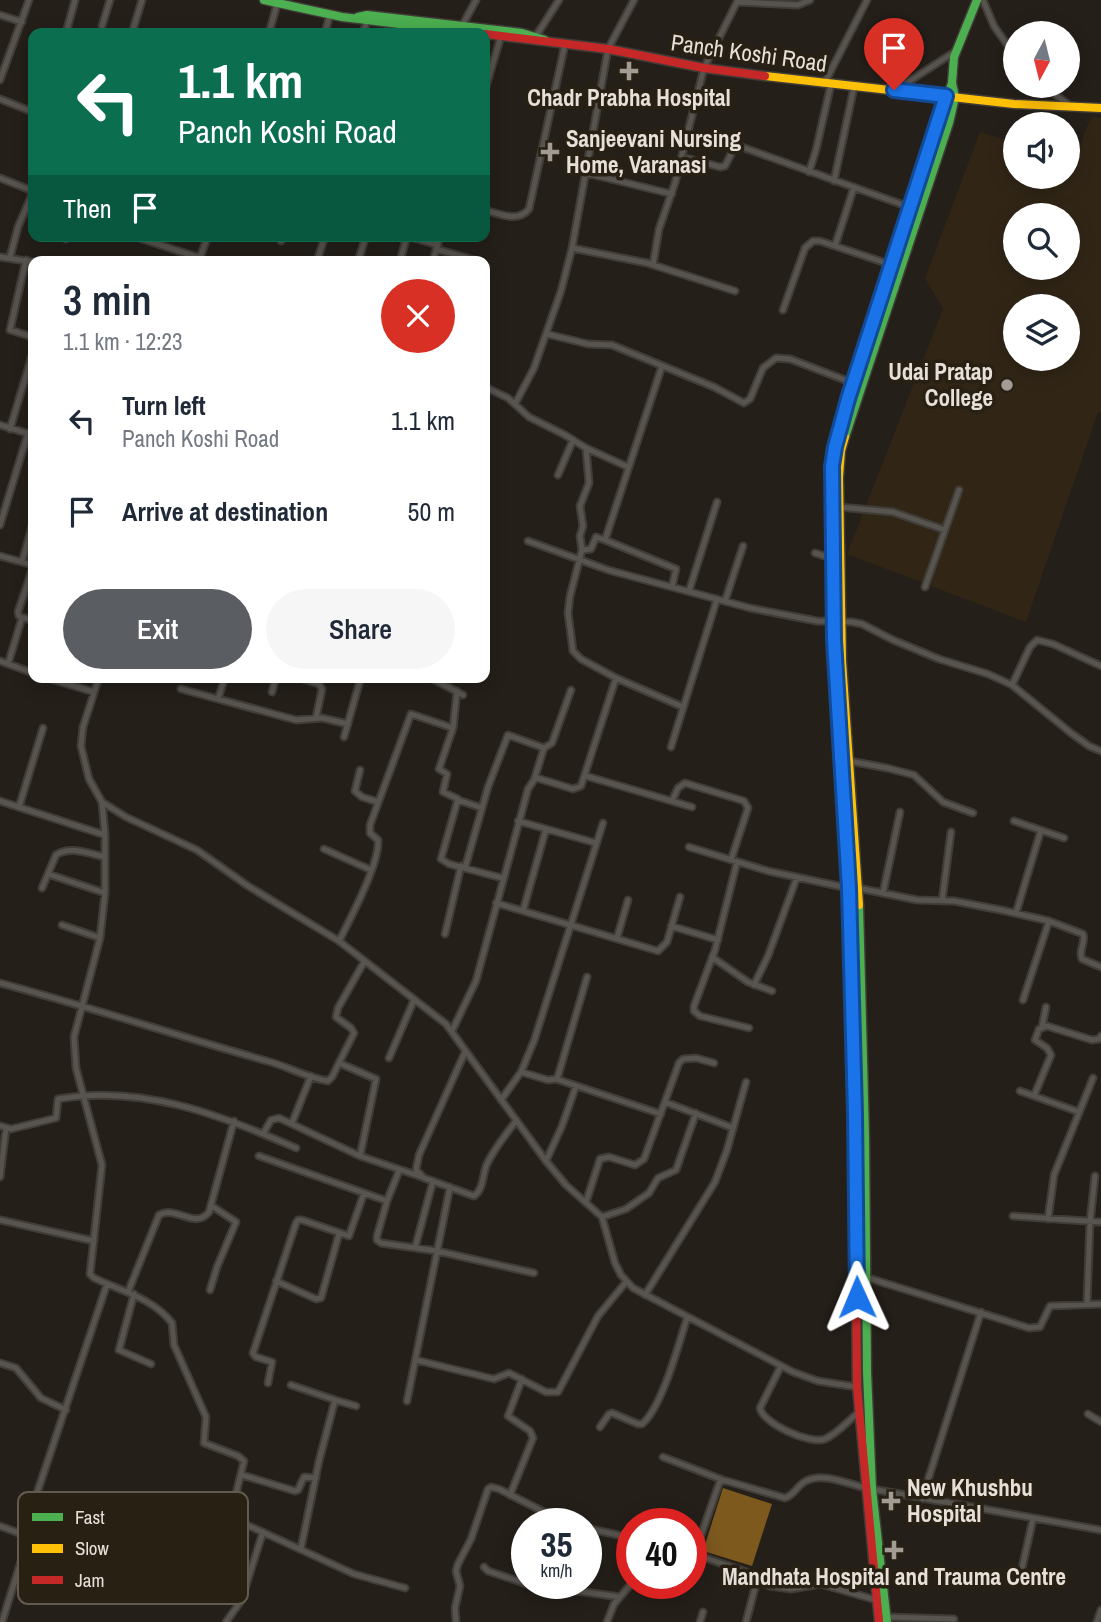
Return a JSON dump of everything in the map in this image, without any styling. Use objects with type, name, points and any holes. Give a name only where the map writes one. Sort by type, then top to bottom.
[{"type":"street","points":[[0,80],[29,0]]},
{"type":"street","points":[[67,28],[75,0]]},
{"type":"street","points":[[102,26],[110,0]]},
{"type":"street","points":[[134,28],[142,0]]},
{"type":"street","name":"Panch Koshi Road","points":[[264,0],[411,28]]},
{"type":"street","points":[[462,26],[476,0]]},
{"type":"street","points":[[536,36],[559,0]]},
{"type":"street","points":[[515,404],[534,368],[547,334],[572,248],[608,49],[634,0]]},
{"type":"street","points":[[653,265],[659,229],[682,157],[704,68],[737,1],[798,5],[810,0]]},
{"type":"street","points":[[809,172],[816,150],[828,84],[867,0]]},
{"type":"street","points":[[884,1620],[876,1600],[869,1489],[865,1136],[849,761],[838,621],[841,451],[908,243],[940,155],[957,51],[977,0]]},
{"type":"street","points":[[983,0],[994,26],[1003,39]]},
{"type":"street","points":[[270,28],[278,3]]},
{"type":"street","points":[[326,28],[330,14]]},
{"type":"street","points":[[0,15],[22,22]]},
{"type":"street","name":"Panch Koshi Road","points":[[354,17],[367,15],[477,28]]},
{"type":"street","points":[[365,28],[367,21]]},
{"type":"street","name":"Panch Koshi Road","points":[[490,30],[536,36],[548,41]]},
{"type":"street","name":"Panch Koshi Road","points":[[490,35],[608,49],[704,68],[828,84],[1101,108]]},
{"type":"street","points":[[490,73],[501,36]]},
{"type":"street","points":[[490,211],[519,217],[529,209],[565,44]]},
{"type":"street","points":[[894,90],[957,51]]},
{"type":"street","points":[[834,181],[854,87]]},
{"type":"street","points":[[884,1620],[859,1412],[854,888],[834,559],[832,466],[853,383],[951,96]]},
{"type":"street","points":[[1059,98],[1071,107]]},
{"type":"street","points":[[0,99],[28,110]]},
{"type":"street","points":[[682,157],[720,167],[725,166],[735,146],[739,146],[912,208]]},
{"type":"street","points":[[586,173],[671,194]]},
{"type":"street","points":[[0,178],[28,190]]},
{"type":"street","points":[[835,246],[854,187]]},
{"type":"street","points":[[10,257],[28,204]]},
{"type":"street","points":[[783,310],[808,243],[820,241],[892,265]]},
{"type":"street","points":[[150,242],[190,256]]},
{"type":"street","points":[[424,242],[463,256]]},
{"type":"street","points":[[434,256],[438,242]]},
{"type":"street","points":[[572,248],[653,265],[735,291]]},
{"type":"street","points":[[0,257],[26,260],[10,330],[28,335]]},
{"type":"street","points":[[547,334],[588,344],[612,345],[714,387],[744,403],[750,400],[763,368],[776,358],[790,359],[853,383]]},
{"type":"street","points":[[606,540],[662,366]]},
{"type":"street","points":[[10,429],[28,369]]},
{"type":"street","points":[[490,390],[515,404],[529,416],[586,448],[628,467]]},
{"type":"street","points":[[0,425],[28,433]]},
{"type":"street","points":[[558,475],[573,440]]},
{"type":"street","points":[[0,525],[28,443]]},
{"type":"street","points":[[586,448],[589,484],[580,506],[582,550],[568,613],[573,651],[581,659],[616,678],[683,707]]},
{"type":"street","points":[[925,587],[959,490]]},
{"type":"street","points":[[689,592],[717,502]]},
{"type":"street","points":[[839,507],[884,510],[945,530]]},
{"type":"street","points":[[582,550],[592,549],[596,537],[606,540],[676,569],[672,587]]},
{"type":"street","points":[[22,562],[28,541]]},
{"type":"street","points":[[528,541],[580,560],[725,601],[808,620],[862,624],[939,659],[988,674],[1012,685],[1070,733],[1101,751]]},
{"type":"street","points":[[725,601],[743,546]]},
{"type":"street","points":[[815,553],[834,559]]},
{"type":"street","points":[[0,556],[28,564]]},
{"type":"street","points":[[8,664],[22,618],[19,612],[28,582]]},
{"type":"street","points":[[671,747],[717,599]]},
{"type":"street","points":[[22,618],[28,620]]},
{"type":"street","points":[[1012,685],[1030,647],[1037,640],[1053,643],[1101,666]]},
{"type":"street","points":[[0,661],[28,671]]},
{"type":"street","points":[[534,780],[544,779],[578,789],[586,776],[616,678]]},
{"type":"street","points":[[64,683],[94,692]]},
{"type":"street","points":[[97,683],[80,746],[89,779],[102,802],[105,893],[100,938],[74,1037],[76,1068],[102,1165],[90,1274],[151,1304],[172,1323],[174,1345],[206,1417],[204,1443],[242,1458],[244,1465],[238,1492]]},
{"type":"street","points":[[218,699],[223,683]]},
{"type":"street","points":[[272,692],[274,683]]},
{"type":"street","points":[[316,683],[322,689],[316,718]]},
{"type":"street","points":[[344,737],[359,683]]},
{"type":"street","points":[[442,683],[460,693],[453,728],[439,769],[447,774],[443,792],[482,808]]},
{"type":"street","points":[[181,689],[296,720],[316,718],[348,724]]},
{"type":"street","points":[[452,1031],[475,981],[528,789],[534,780],[544,748],[552,743],[571,690]]},
{"type":"street","points":[[339,942],[371,870],[379,844],[369,830],[411,714],[453,728]]},
{"type":"street","points":[[19,807],[43,728]]},
{"type":"street","points":[[445,934],[463,867],[508,735],[544,748]]},
{"type":"street","points":[[849,761],[914,775],[943,802],[973,813]]},
{"type":"street","points":[[360,770],[355,791],[362,797],[378,802]]},
{"type":"street","points":[[586,776],[692,807]]},
{"type":"street","points":[[672,801],[678,788],[685,783],[744,801],[748,808],[718,940],[697,993],[694,1011],[700,1016],[749,1028]]},
{"type":"street","points":[[458,800],[441,859],[502,878]]},
{"type":"street","points":[[0,801],[105,835]]},
{"type":"street","points":[[102,802],[126,817],[197,850],[248,886],[339,942],[446,1024],[546,1161],[566,1185],[602,1217],[615,1263],[626,1282],[645,1295],[781,1366],[818,1381],[858,1387]]},
{"type":"street","points":[[883,893],[900,811]]},
{"type":"street","points":[[518,821],[596,844]]},
{"type":"street","points":[[1014,821],[1064,838]]},
{"type":"street","points":[[501,1100],[521,1072],[534,1041],[603,824]]},
{"type":"street","points":[[523,911],[546,829]]},
{"type":"street","points":[[1016,913],[1041,830]]},
{"type":"street","points":[[942,901],[951,832]]},
{"type":"street","points":[[689,847],[797,877],[916,901],[942,901],[1049,921],[1083,934],[1084,942],[1080,955],[1082,959],[1101,967]]},
{"type":"street","points":[[324,849],[371,870]]},
{"type":"street","points":[[42,888],[60,851],[74,850],[105,857]]},
{"type":"street","points":[[48,874],[105,893]]},
{"type":"street","points":[[754,985],[768,956],[797,877]]},
{"type":"street","points":[[496,903],[658,951],[667,942],[680,897]]},
{"type":"street","points":[[617,938],[628,900]]},
{"type":"street","points":[[1023,1000],[1049,921]]},
{"type":"street","points":[[62,925],[100,938]]},
{"type":"street","points":[[671,926],[718,940]]},
{"type":"street","points":[[712,957],[754,985],[772,991]]},
{"type":"street","points":[[0,984],[82,1005],[324,1081],[330,1080],[351,1040],[354,1031],[338,1020],[338,1008],[365,962]]},
{"type":"street","points":[[556,1079],[587,977]]},
{"type":"street","points":[[389,1058],[414,1000]]},
{"type":"street","points":[[1034,1096],[1051,1055],[1051,1051],[1035,1040],[1036,1033],[1042,1027],[1046,1007]]},
{"type":"street","points":[[1042,1027],[1047,1026],[1091,1040],[1101,1036]]},
{"type":"street","points":[[424,1178],[416,1170],[417,1160],[465,1052]]},
{"type":"street","points":[[586,1202],[600,1159],[609,1157],[635,1165],[641,1163],[650,1146],[682,1059],[696,1058],[714,1063]]},
{"type":"street","points":[[339,1063],[376,1079],[360,1156]]},
{"type":"street","points":[[521,1072],[548,1080],[556,1079],[661,1114]]},
{"type":"street","points":[[292,1123],[311,1076]]},
{"type":"street","points":[[1048,1219],[1054,1175],[1093,1078]]},
{"type":"street","points":[[645,1295],[715,1182],[746,1082]]},
{"type":"street","points":[[546,1161],[576,1086]]},
{"type":"street","points":[[1020,1091],[1079,1112]]},
{"type":"street","points":[[0,1177],[3,1127],[11,1129],[56,1118],[58,1099],[82,1095],[166,1102],[234,1121],[296,1148]]},
{"type":"street","points":[[665,1102],[733,1128]]},
{"type":"street","points":[[602,1217],[626,1209],[649,1194],[658,1178],[676,1170],[696,1113]]},
{"type":"street","points":[[263,1134],[275,1118],[292,1123],[360,1156],[468,1195],[478,1193],[487,1164],[516,1121]]},
{"type":"street","points":[[151,1364],[119,1350],[131,1293],[159,1215],[170,1211],[190,1219],[200,1219],[206,1216],[212,1206],[234,1121]]},
{"type":"street","points":[[260,1156],[387,1201]]},
{"type":"street","points":[[399,1171],[387,1201],[377,1240],[381,1243],[437,1251],[534,1273]]},
{"type":"street","points":[[1087,1303],[1095,1176]]},
{"type":"street","points":[[415,1248],[433,1181]]},
{"type":"street","points":[[407,1401],[450,1188]]},
{"type":"street","points":[[268,1383],[272,1362],[256,1357],[253,1353],[298,1220],[349,1236],[364,1193]]},
{"type":"street","points":[[210,1290],[236,1222],[212,1206]]},
{"type":"street","points":[[1013,1216],[1101,1222]]},
{"type":"street","points":[[0,1220],[94,1241]]},
{"type":"street","points":[[276,1281],[316,1299],[321,1298],[339,1234]]},
{"type":"street","points":[[865,1277],[1029,1328],[1043,1323],[1050,1306],[1101,1304]]},
{"type":"street","points":[[416,1360],[488,1378],[500,1378],[509,1373],[546,1392],[558,1392],[598,1316],[626,1282]]},
{"type":"street","points":[[37,1492],[107,1284]]},
{"type":"street","points":[[922,1499],[981,1312]]},
{"type":"street","points":[[600,1427],[612,1413],[638,1424],[648,1419],[663,1388],[688,1318]]},
{"type":"street","points":[[0,1363],[16,1368],[41,1398],[66,1410]]},
{"type":"street","points":[[781,1366],[760,1408],[760,1413],[767,1421],[802,1437],[820,1441],[859,1412]]},
{"type":"street","points":[[510,1494],[533,1438],[530,1432],[508,1416],[522,1379]]},
{"type":"street","points":[[291,1385],[356,1406]]},
{"type":"street","points":[[301,1548],[335,1400]]},
{"type":"street","points":[[1088,1414],[1101,1422]]},
{"type":"street","points":[[663,1457],[723,1480],[785,1498],[807,1480],[818,1477],[922,1499],[1101,1530]]},
{"type":"street","points":[[242,1475],[295,1491],[304,1476],[316,1478]]},
{"type":"street","points":[[707,1517],[718,1483],[723,1480]]},
{"type":"street","points":[[456,1622],[454,1614],[460,1586],[456,1571],[471,1539],[485,1493],[491,1487],[537,1508]]},
{"type":"street","points":[[1020,1577],[1033,1519]]},
{"type":"street","points":[[248,1525],[354,1574],[405,1588]]},
{"type":"street","points":[[0,1527],[18,1533]]},
{"type":"street","points":[[248,1579],[263,1532]]},
{"type":"street","points":[[707,1558],[749,1573],[770,1586],[791,1589],[821,1584],[876,1600]]},
{"type":"street","points":[[2,1622],[18,1567]]},
{"type":"street","points":[[484,1567],[511,1579]]},
{"type":"street","points":[[746,1622],[757,1580]]},
{"type":"street","points":[[607,1622],[610,1611],[619,1599]]},
{"type":"street","points":[[226,1622],[239,1604]]},
{"type":"street","points":[[1097,1622],[1101,1610]]},
{"type":"street","points":[[700,1622],[703,1612]]},
{"type":"street","points":[[884,1620],[954,1619]]},
{"type":"shaded area","name":"Udai Pratap College","points":[[1093,117],[1101,118],[1101,413],[1098,412],[1026,622],[847,554],[943,309],[925,278],[980,132],[1003,139],[1003,189],[1080,189],[1080,148],[1086,128]]},
{"type":"shaded area","points":[[723,1488],[772,1504],[752,1566],[707,1552],[707,1538]]},
{"type":"traffic: fast","points":[[264,0],[342,17],[433,28]]},
{"type":"traffic: fast","points":[[849,395],[952,83],[954,57],[977,0]]},
{"type":"traffic: fast","points":[[358,17],[367,15],[479,28]]},
{"type":"traffic: fast","points":[[490,29],[522,33],[545,40]]},
{"type":"traffic: fast","points":[[845,437],[949,123],[955,97],[952,83]]},
{"type":"traffic: fast","points":[[836,683],[851,942],[856,1285]]},
{"type":"traffic: fast","points":[[859,905],[867,1372],[872,1489],[887,1622]]},
{"type":"traffic: slow","points":[[765,76],[1014,104],[1101,108]]},
{"type":"traffic: slow","points":[[836,683],[832,466],[849,395]]},
{"type":"traffic: slow","points":[[845,437],[839,477],[842,661],[859,905]]},
{"type":"traffic: jam","points":[[490,35],[608,49],[704,68],[765,76]]},
{"type":"traffic: jam","points":[[856,1285],[857,1387],[879,1622]]},
{"type":"place","name":"Chadr Prabha Hospital","points":[[629,71]]},
{"type":"place","name":"Sanjeevani Nursing Home, Varanasi","points":[[550,152]]},
{"type":"place","name":"Udai Pratap College","points":[[1007,385]]},
{"type":"place","name":"New Khushbu Hospital","points":[[891,1501]]},
{"type":"place","name":"Mandhata Hospital and Trauma Centre","points":[[894,1550]]},
{"type":"route","points":[[857,1297],[849,888],[834,640],[832,466],[848,399],[946,96],[894,90]]}]
